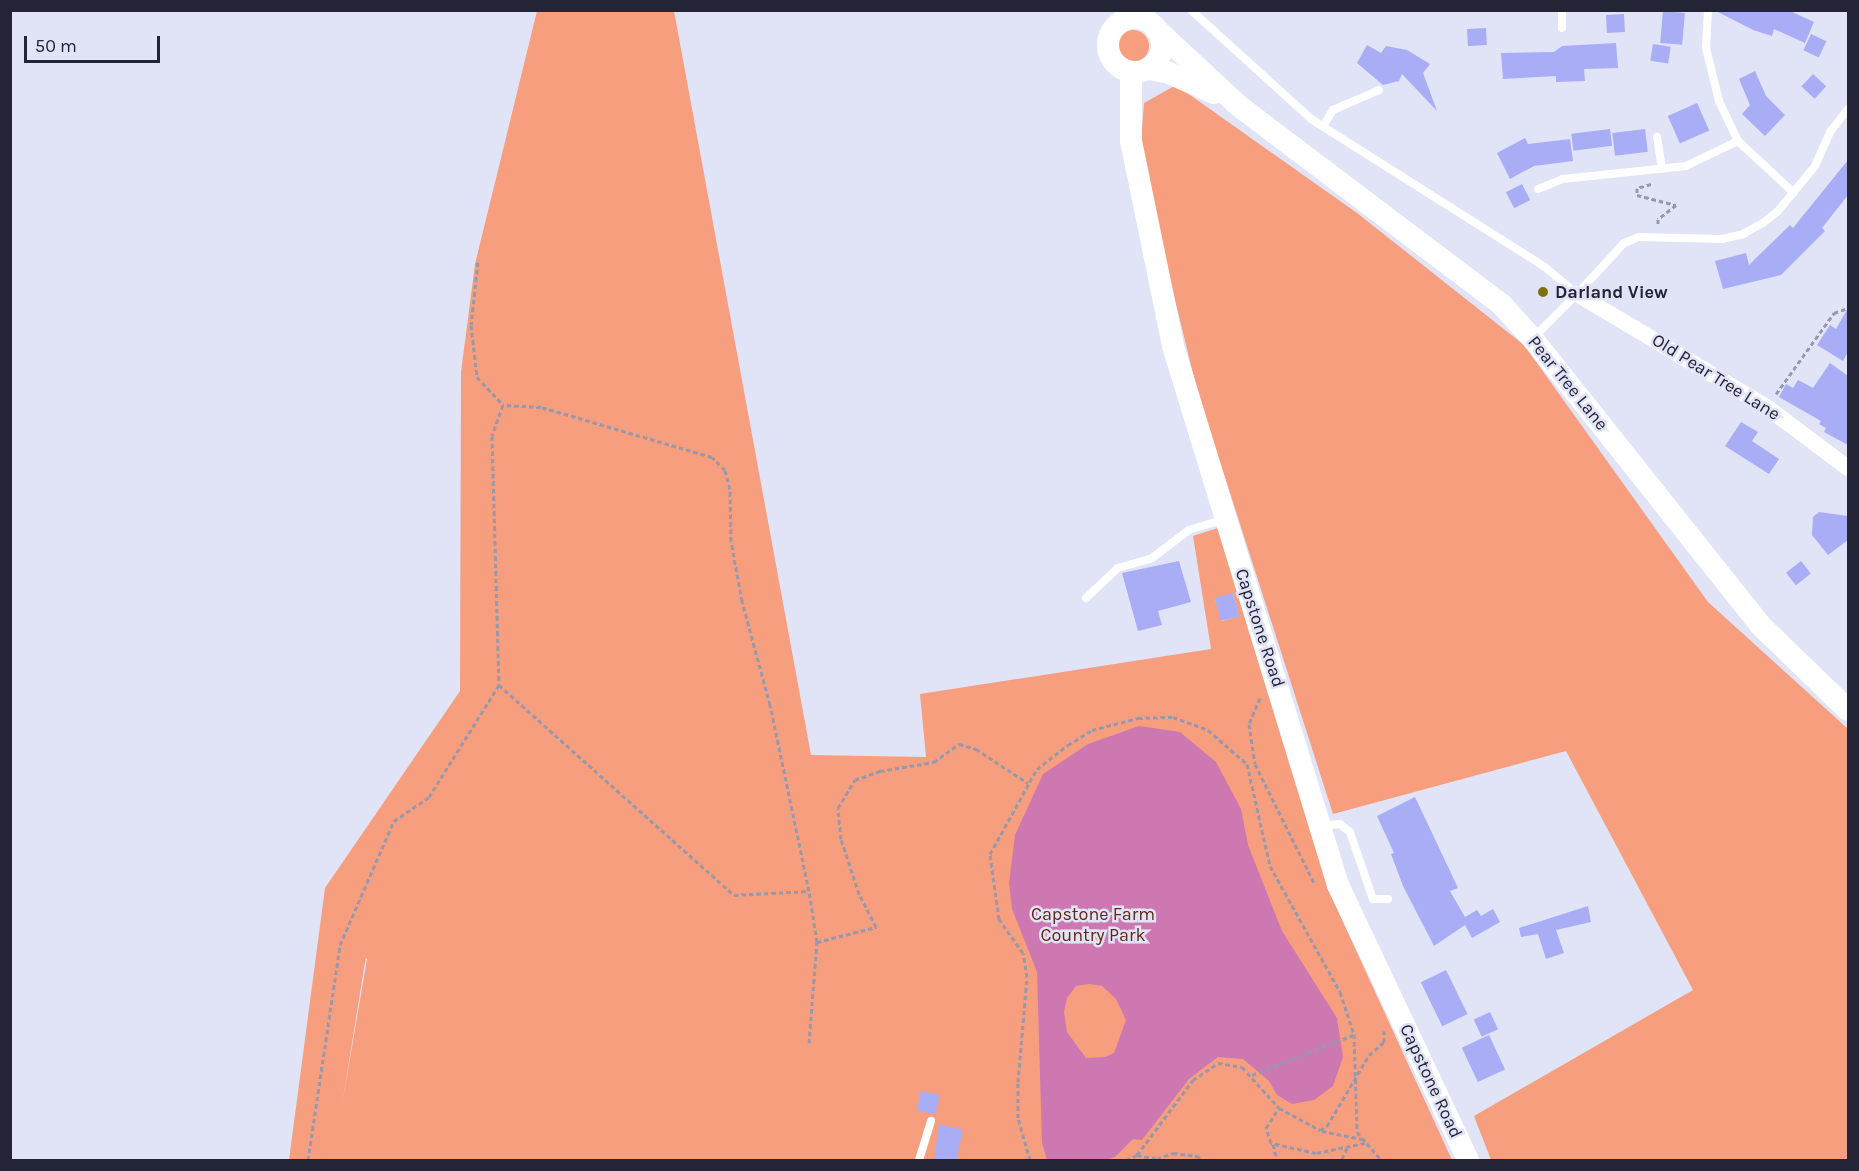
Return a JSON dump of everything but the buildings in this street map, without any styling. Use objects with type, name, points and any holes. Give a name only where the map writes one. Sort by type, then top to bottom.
[{"type":"street","points":[[1107,10],[1111,33],[1111,57],[1140,70],[1160,55],[1161,37],[1143,19],[1123,21],[1111,33]]},
{"type":"street","name":"Pear Tree Lane","points":[[1143,19],[1239,106],[1502,305],[1532,338],[1760,625],[1848,710]]},
{"type":"street","name":"Pear Tree Lane","points":[[1140,70],[1191,81],[1239,106]]},
{"type":"street","name":"Capstone Road","points":[[1140,70],[1131,141],[1173,346],[1225,518],[1278,679],[1338,885],[1468,1161]]},
{"type":"street","name":"Old Pear Tree Lane","points":[[1577,294],[1768,408],[1848,468]]},
{"type":"lane","points":[[1191,10],[1323,126],[1545,267],[1577,294]]},
{"type":"lane","points":[[1562,10],[1562,28]]},
{"type":"lane","points":[[1708,10],[1706,48],[1711,78],[1738,141],[1794,193]]},
{"type":"lane","points":[[1323,126],[1333,110],[1379,90]]},
{"type":"lane","points":[[1532,338],[1624,243],[1648,235],[1722,239],[1743,234],[1763,224],[1794,193],[1815,166],[1830,132],[1848,110]]},
{"type":"lane","points":[[1658,137],[1662,169]]},
{"type":"lane","points":[[1538,189],[1563,179],[1651,171],[1698,163],[1738,141]]},
{"type":"lane","points":[[1086,598],[1118,568],[1152,558],[1189,530],[1225,518]]},
{"type":"lane","points":[[1320,826],[1340,824],[1350,832],[1373,899],[1388,898]]},
{"type":"lane","points":[[919,1161],[932,1121]]},
{"type":"path","points":[[1651,171],[1652,183],[1637,188],[1636,193],[1641,198],[1675,204],[1676,209],[1660,218]]},
{"type":"path","points":[[478,262],[471,326],[477,377],[503,405],[541,407],[712,457],[725,470],[730,489],[731,541],[742,601],[770,705],[809,891],[817,942],[809,1043]]},
{"type":"path","points":[[1768,408],[1834,313],[1848,308]]},
{"type":"path","points":[[308,1161],[340,945],[394,821],[429,797],[499,685],[492,436],[503,405]]},
{"type":"path","points":[[1278,679],[1260,699],[1249,724],[1255,764],[1320,894]]},
{"type":"path","points":[[499,685],[734,895],[809,891]]},
{"type":"path","points":[[1030,1161],[1018,1118],[1018,1082],[1027,977],[1023,953],[999,920],[990,854],[1028,783],[1038,769],[1092,730],[1138,718],[1173,717],[1208,730],[1232,747],[1247,764],[1270,866],[1340,992],[1354,1034],[1357,1132],[1381,1161]]},
{"type":"path","points":[[817,942],[876,927],[859,894],[840,839],[838,808],[855,780],[880,771],[934,762],[959,744],[976,749],[1028,783]]},
{"type":"path","points":[[1320,1130],[1343,1104],[1369,1055],[1384,1042],[1384,1026]]},
{"type":"path","points":[[1252,1075],[1354,1034]]},
{"type":"path","points":[[1126,1161],[1137,1155],[1193,1080],[1218,1063],[1242,1067],[1252,1075],[1279,1108],[1320,1130],[1363,1139]]},
{"type":"path","points":[[1276,1156],[1266,1128],[1279,1108]]},
{"type":"path","points":[[1273,1144],[1316,1153],[1366,1143]]},
{"type":"path","points":[[1342,1159],[1347,1148]]},
{"type":"path","points":[[1137,1155],[1156,1160],[1170,1159],[1173,1153],[1199,1156],[1199,1161]]},
{"type":"green space","name":"Capstone Farm Country Park","points":[[537,11],[674,11],[811,755],[926,757],[920,694],[1211,649],[1193,536],[1224,526],[1328,889],[1452,1160],[289,1160],[325,888],[460,691],[461,372],[475,264]],"holes":[[[1233,593],[1239,616],[1222,621],[1215,599]],[[367,959],[342,1105],[365,962]]]},
{"type":"green space","points":[[1133,30],[1144,35],[1149,46],[1144,57],[1133,62],[1122,57],[1117,46],[1122,35]]},
{"type":"green space","points":[[1176,85],[1357,213],[1524,345],[1708,602],[1848,729],[1848,1160],[1491,1160],[1474,1116],[1693,990],[1566,751],[1333,814],[1197,390],[1140,156],[1144,103]]},
{"type":"shaded area","points":[[1139,726],[1180,732],[1216,762],[1241,809],[1248,845],[1282,931],[1337,1018],[1343,1057],[1333,1086],[1314,1100],[1292,1104],[1277,1095],[1269,1081],[1243,1059],[1218,1057],[1189,1079],[1142,1140],[1133,1139],[1115,1157],[1106,1160],[1047,1160],[1042,1143],[1037,972],[1012,909],[1009,883],[1015,835],[1043,774],[1088,744]],"holes":[[[1089,984],[1102,986],[1116,999],[1126,1020],[1114,1053],[1105,1057],[1086,1058],[1067,1032],[1064,1012],[1067,998],[1076,986]]]},
{"type":"place","name":"Darland View","points":[[1543,292]]}]
